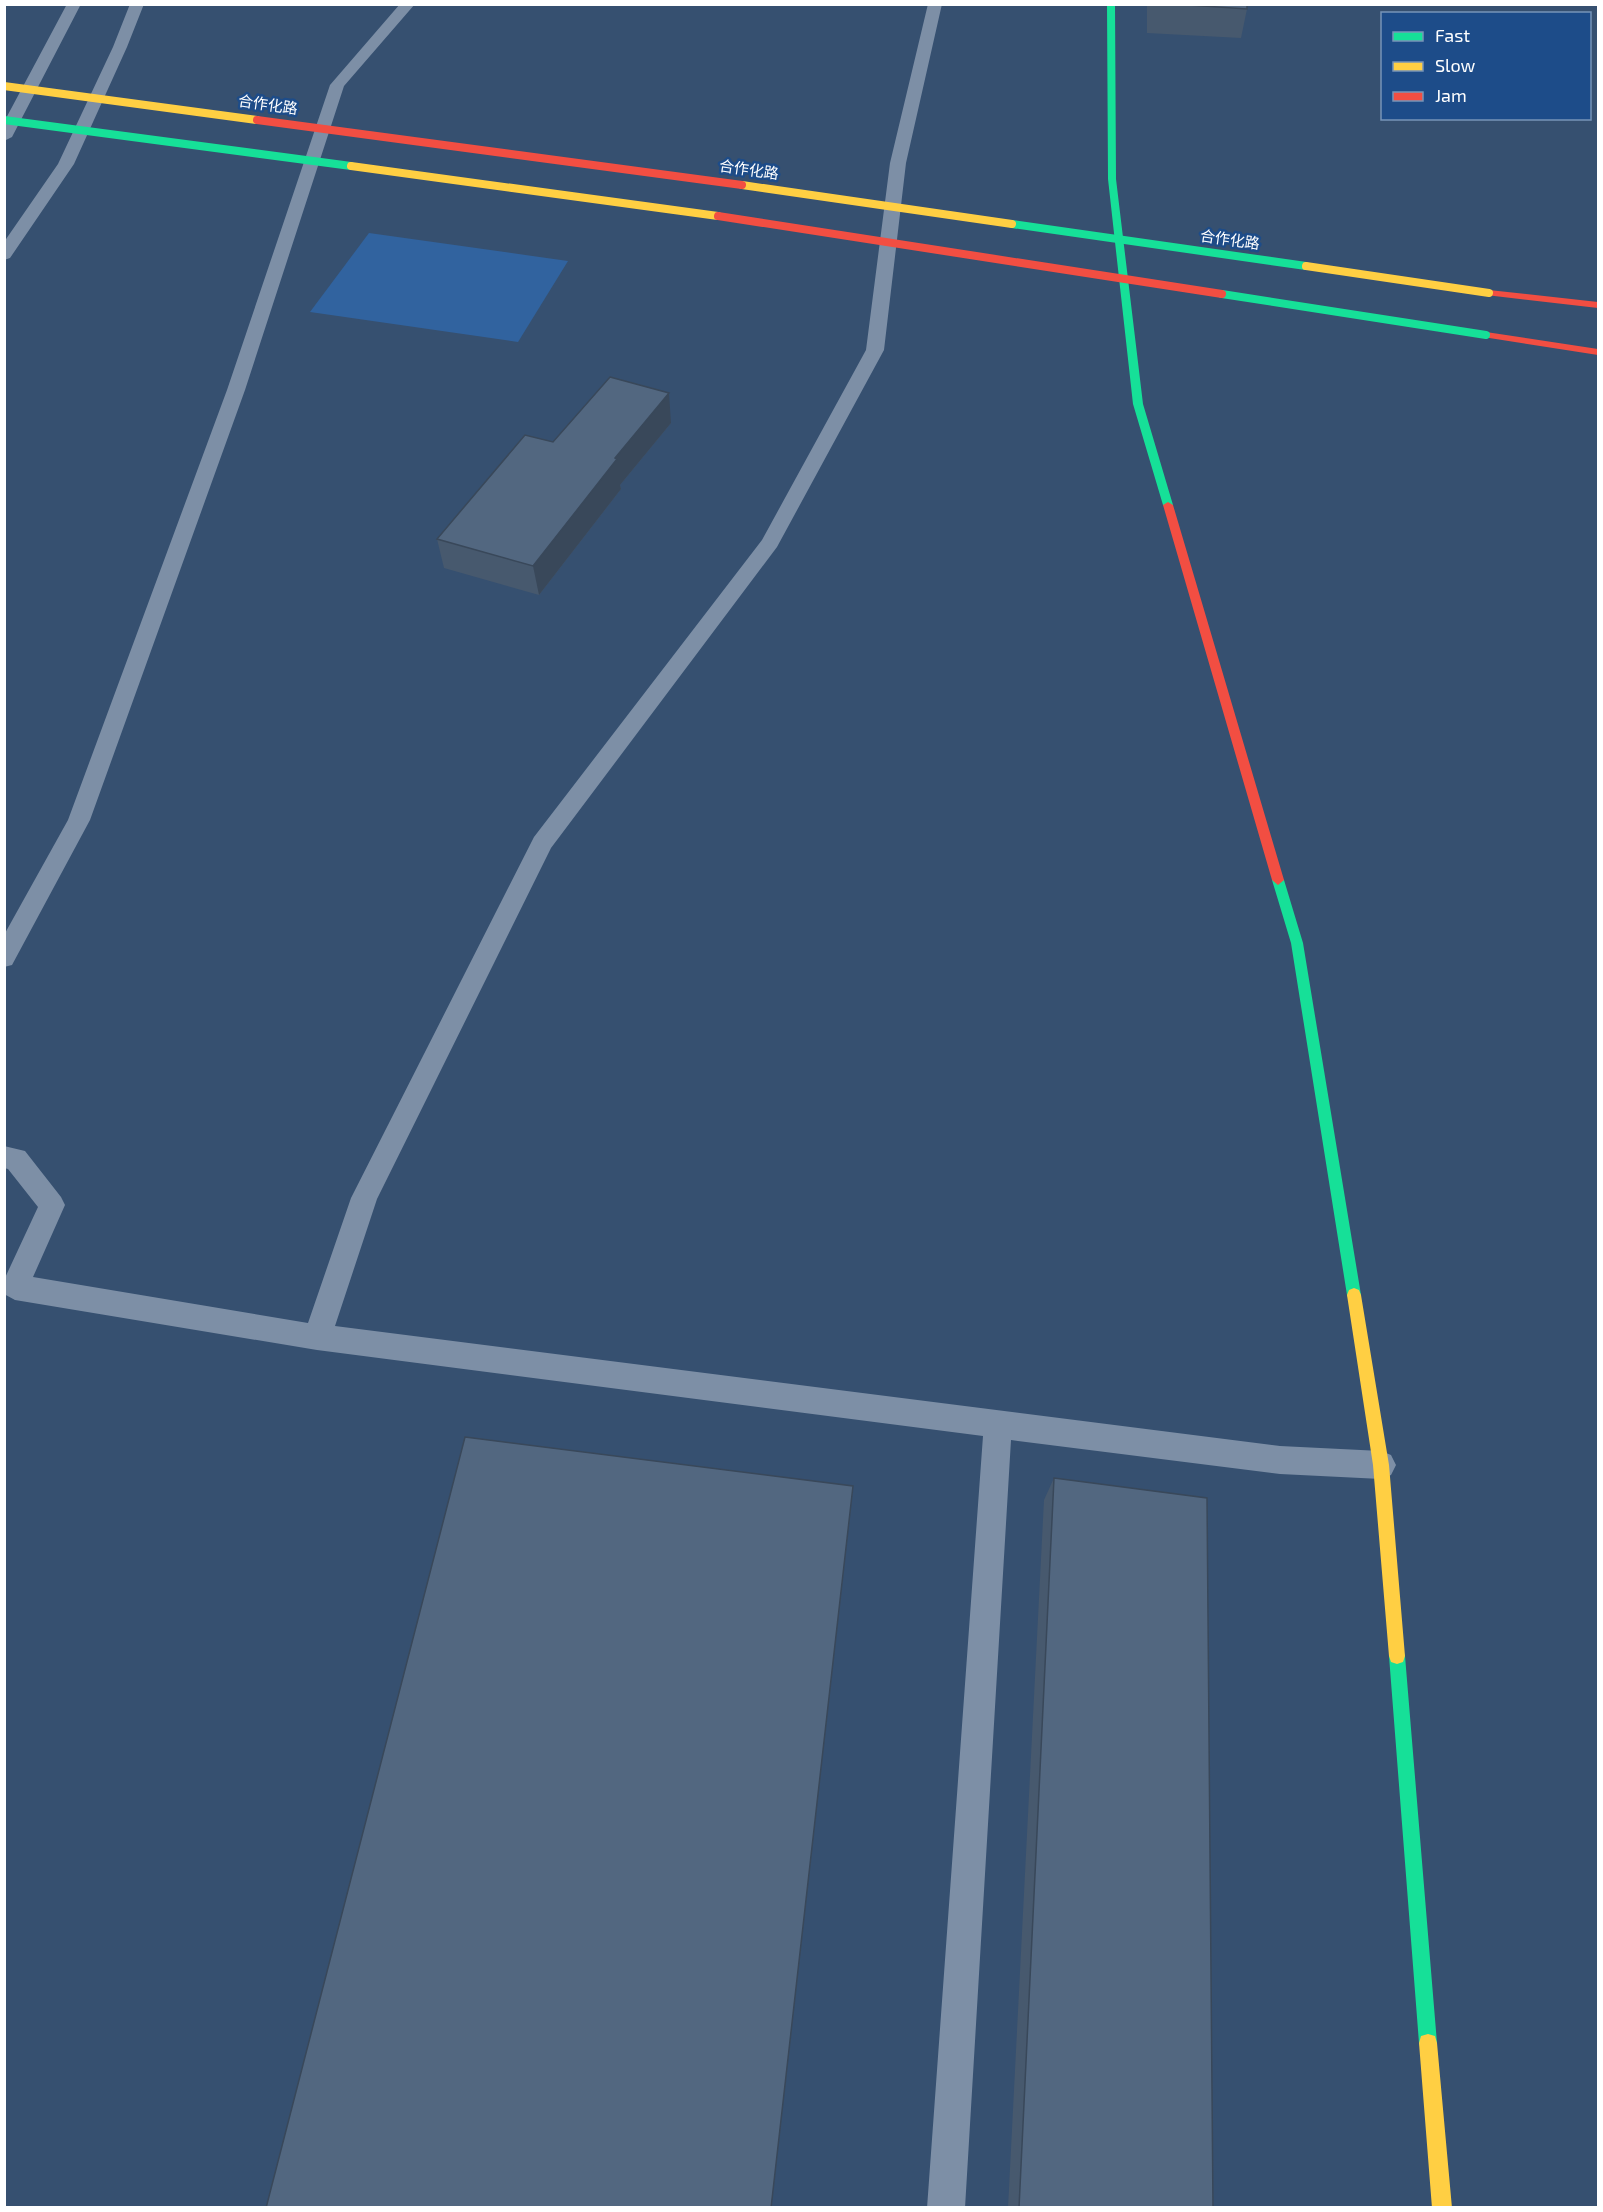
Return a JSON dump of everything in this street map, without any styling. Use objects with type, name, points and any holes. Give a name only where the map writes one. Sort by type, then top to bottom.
[{"type":"main road","points":[[1111,4],[1112,179],[1138,404],[1297,943],[1381,1465],[1442,2208]]},
{"type":"main road","name":"合作化路","points":[[4,86],[682,176],[1489,293],[1599,305]]},
{"type":"main road","points":[[4,120],[663,208],[1599,352]]},
{"type":"lane","points":[[4,137],[74,4]]},
{"type":"lane","points":[[4,255],[66,164],[120,47],[137,4]]},
{"type":"lane","points":[[4,958],[79,820],[236,390],[337,86],[408,4]]},
{"type":"lane","points":[[317,1337],[364,1198],[542,843],[770,543],[875,350],[898,164],[934,4]]},
{"type":"lane","points":[[4,1157],[16,1159],[52,1205],[15,1287],[317,1337],[1280,1460],[1381,1465]]},
{"type":"lane","points":[[946,2208],[998,1424]]},
{"type":"shaded area","points":[[369,233],[568,261],[518,342],[310,312]]},
{"type":"building","points":[[1174,4],[1247,4],[1247,9]]},
{"type":"building","points":[[610,377],[669,393],[615,458],[617,459],[533,566],[437,539],[525,435],[553,442]]},
{"type":"building","points":[[465,1437],[853,1486],[771,2208],[266,2208]]},
{"type":"building","points":[[1054,1478],[1207,1498],[1213,2208],[1019,2208]]},
{"type":"traffic: fast","points":[[1111,4],[1112,179],[1138,404],[1168,505]]},
{"type":"traffic: fast","points":[[4,120],[351,166]]},
{"type":"traffic: fast","points":[[1012,224],[1306,266]]},
{"type":"traffic: fast","points":[[1222,294],[1486,335]]},
{"type":"traffic: fast","points":[[1278,880],[1297,943],[1354,1295]]},
{"type":"traffic: fast","points":[[1397,1656],[1428,2043]]},
{"type":"traffic: slow","points":[[4,86],[257,120]]},
{"type":"traffic: slow","points":[[351,166],[718,216]]},
{"type":"traffic: slow","points":[[742,185],[1012,224]]},
{"type":"traffic: slow","points":[[1306,266],[1489,293]]},
{"type":"traffic: slow","points":[[1354,1295],[1381,1465],[1397,1656]]},
{"type":"traffic: slow","points":[[1428,2043],[1442,2208]]},
{"type":"traffic: jam","points":[[257,120],[742,185]]},
{"type":"traffic: jam","points":[[718,216],[1222,294]]},
{"type":"traffic: jam","points":[[1489,293],[1598,305]]},
{"type":"traffic: jam","points":[[1486,335],[1598,352]]},
{"type":"traffic: jam","points":[[1168,505],[1278,880]]}]
